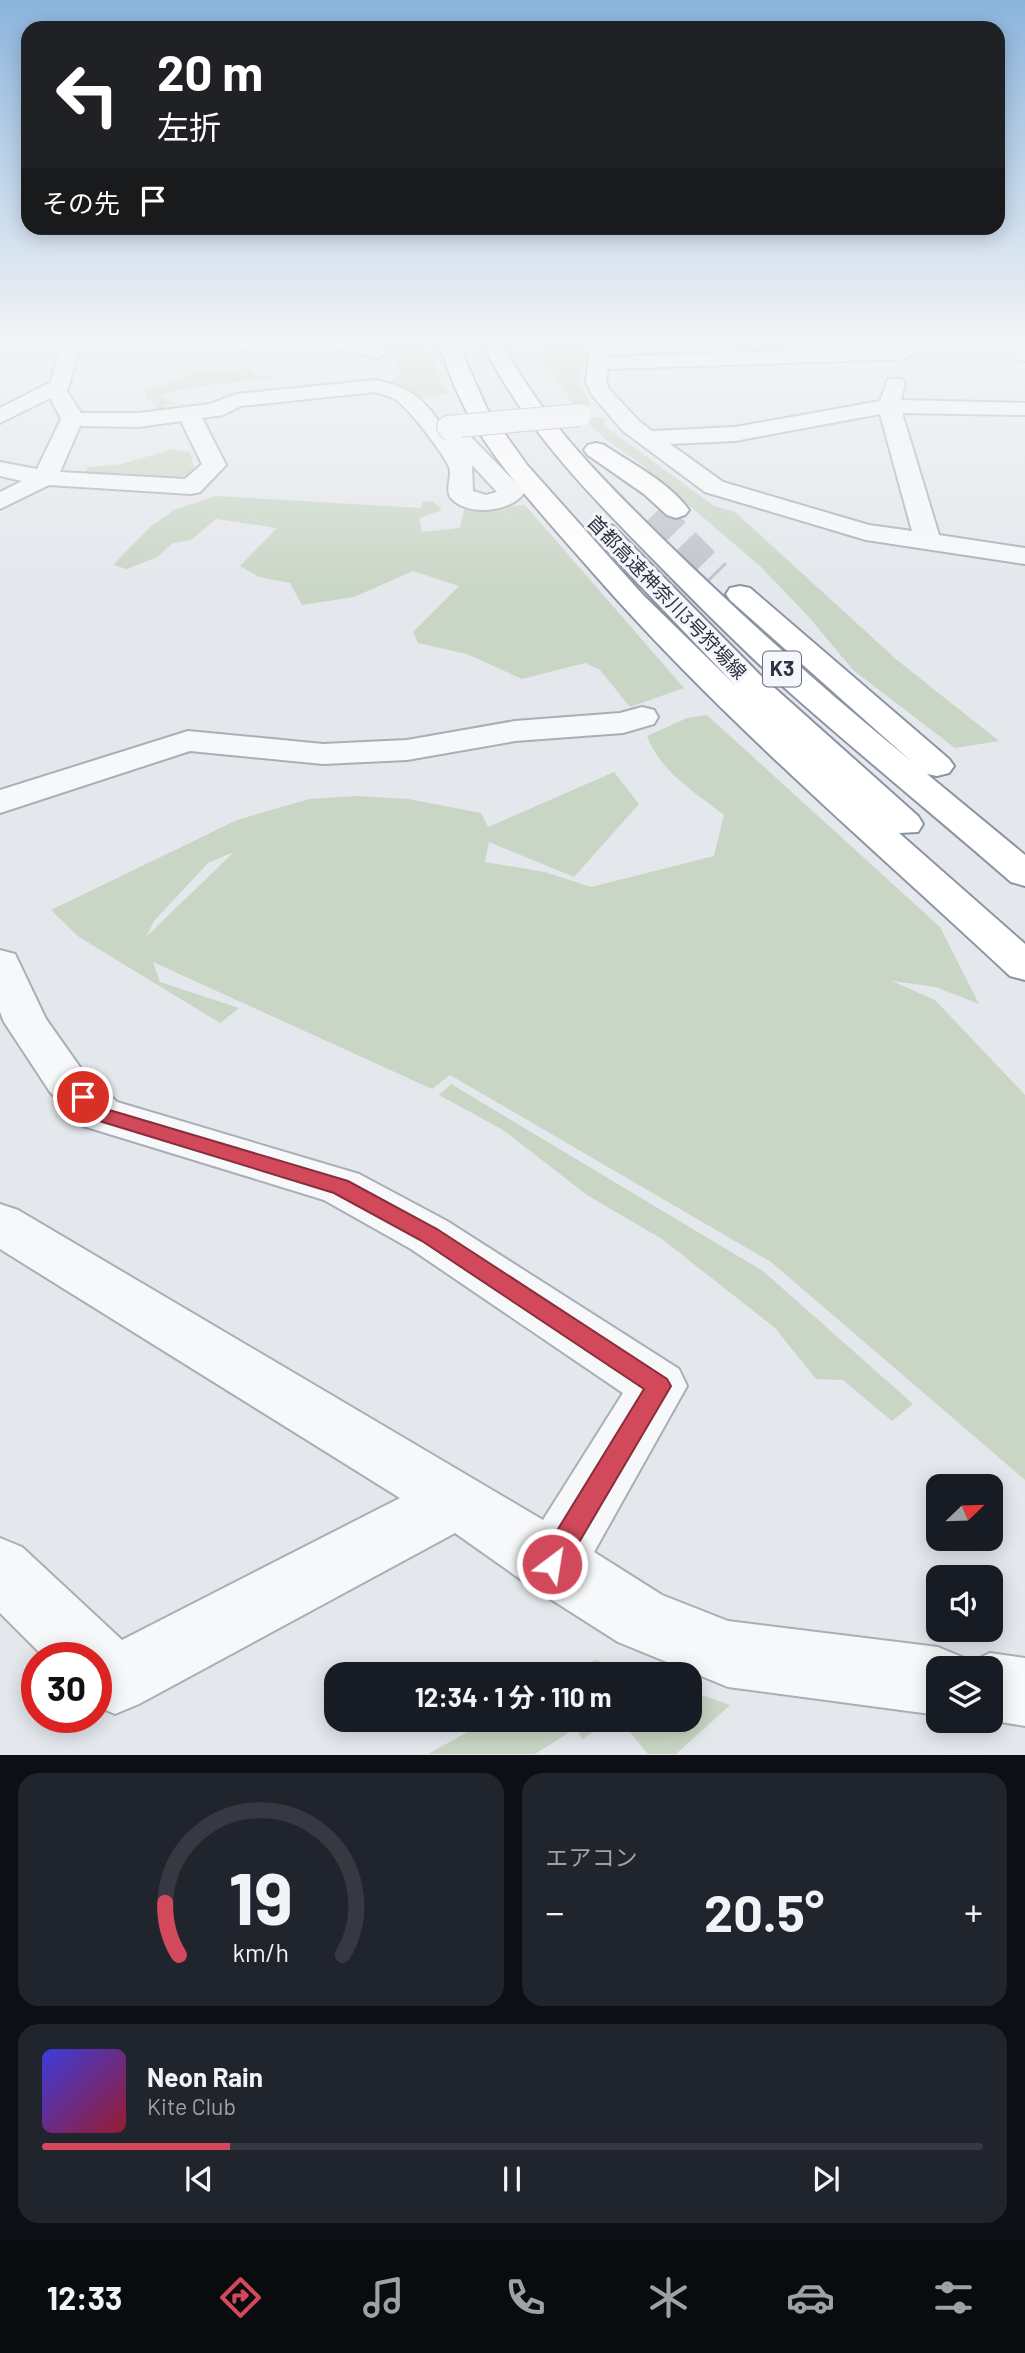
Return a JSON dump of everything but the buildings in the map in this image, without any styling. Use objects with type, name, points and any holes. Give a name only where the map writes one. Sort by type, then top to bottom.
[{"type":"highway","points":[[488,426],[537,491],[622,590],[706,678],[821,766],[1025,967]]},
{"type":"highway","points":[[514,426],[529,446]]},
{"type":"highway","name":"首都高速神奈川3号狩場線","points":[[547,426],[572,460],[714,574],[788,674],[897,749],[1025,874]]},
{"type":"highway","points":[[573,426],[596,450],[653,489],[666,511]]},
{"type":"highway","name":"首都高速神奈川3号狩場線","points":[[584,511],[748,681],[821,766],[1025,935]]},
{"type":"highway","points":[[714,574],[824,668],[897,749],[1025,842]]},
{"type":"street","points":[[0,502],[45,478],[69,426]]},
{"type":"street","points":[[0,469],[45,478],[191,486],[214,466],[194,426]]},
{"type":"street","points":[[431,426],[462,468],[461,494],[469,500],[486,503],[505,499],[512,493],[448,427],[460,426]]},
{"type":"street","points":[[633,426],[714,487],[737,496],[866,532],[1025,556]]},
{"type":"street","points":[[646,438],[735,434],[780,426]]},
{"type":"street","points":[[895,426],[927,540]]},
{"type":"street","points":[[0,802],[187,741],[323,754],[395,751],[514,731],[623,723],[642,717]]},
{"type":"street","points":[[0,963],[26,1022],[66,1081],[100,1114],[341,1187],[429,1235],[659,1386],[552,1564]]},
{"type":"street","points":[[0,1224],[457,1500],[552,1564],[641,1619],[728,1654],[926,1679]]},
{"type":"street","points":[[112,1677],[115,1680],[457,1500]]},
{"type":"street","points":[[0,1569],[75,1642]]},
{"type":"street","points":[[1003,1689],[1025,1692]]},
{"type":"green space","points":[[592,426],[605,426],[714,506],[735,512],[897,660],[999,741],[955,748],[853,670],[808,616],[761,567],[642,465]]},
{"type":"green space","points":[[172,449],[190,452],[194,468],[186,476],[167,479],[84,474],[88,467],[122,464]]},
{"type":"green space","points":[[216,496],[421,508],[423,502],[433,501],[442,510],[419,518],[422,532],[460,528],[464,510],[525,505],[684,688],[630,707],[600,670],[585,663],[522,679],[467,654],[418,643],[413,632],[459,586],[413,571],[354,597],[302,605],[290,583],[259,577],[240,566],[277,528],[216,519],[191,540],[173,543],[157,557],[127,569],[113,565],[150,527],[174,510]]},
{"type":"green space","points":[[707,715],[940,927],[979,1004],[936,987],[892,981],[935,1000],[1025,1095],[1025,1480],[771,1262],[450,1075],[432,1089],[153,962],[160,982],[239,1008],[220,1023],[79,937],[51,910],[237,820],[309,799],[357,796],[408,799],[481,813],[488,827],[614,772],[639,804],[574,877],[489,842],[485,862],[545,872],[591,887],[714,856],[724,815],[669,771],[647,736],[687,718]],"holes":[[[234,852],[146,937],[154,921],[208,863]]]},
{"type":"green space","points":[[451,1084],[763,1271],[913,1404],[892,1421],[843,1380],[816,1379],[775,1328],[662,1239],[587,1195],[503,1130],[439,1095]]},
{"type":"green space","points":[[702,1695],[730,1705],[702,1730]]},
{"type":"green space","points":[[467,1732],[570,1732],[535,1754],[428,1754]]},
{"type":"green space","points":[[578,1732],[593,1732],[582,1739]]},
{"type":"green space","points":[[630,1732],[700,1732],[676,1754],[648,1754]]},
{"type":"tunnel","points":[[656,512],[717,574]]},
{"type":"route","points":[[83,1097],[100,1114],[341,1187],[429,1235],[659,1386],[552,1564]]}]
